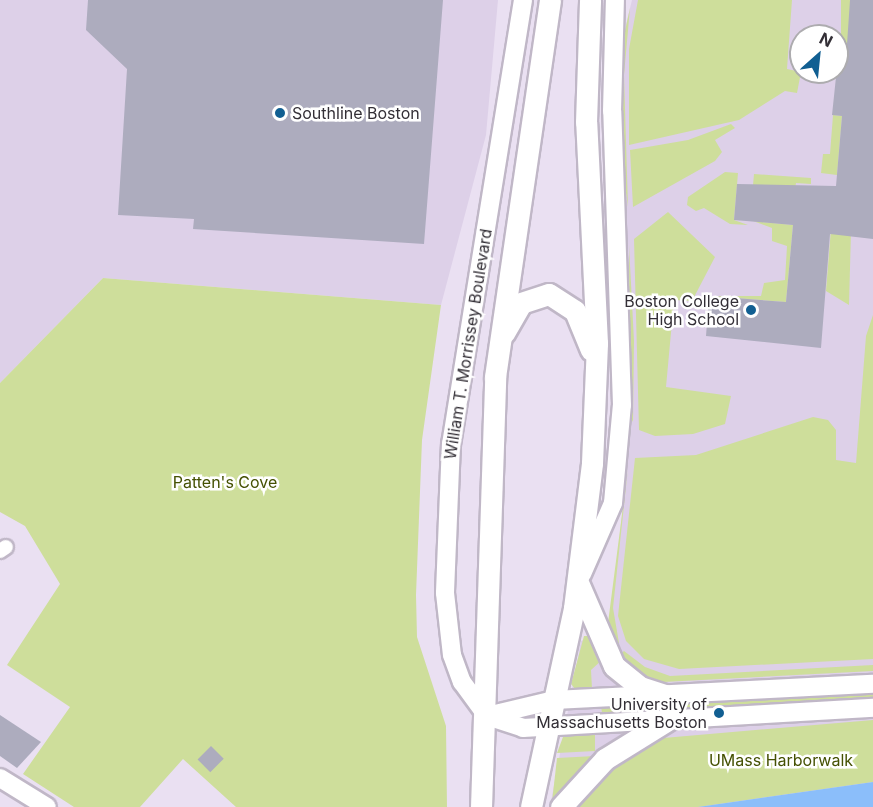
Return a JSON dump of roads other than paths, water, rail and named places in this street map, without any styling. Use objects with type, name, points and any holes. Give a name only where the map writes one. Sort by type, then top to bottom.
[{"type":"main road","name":"William T. Morrissey Boulevard","points":[[481,807],[487,716],[497,351],[550,0]]},
{"type":"main road","points":[[531,807],[579,584],[596,374],[586,122],[590,0]]},
{"type":"main road","points":[[497,351],[521,303],[549,294],[578,316],[596,374]]},
{"type":"main road","points":[[579,584],[614,666],[640,687],[665,694]]},
{"type":"main road","points":[[561,807],[599,764],[671,718]]},
{"type":"street","name":"William T. Morrissey Boulevard","points":[[487,716],[468,691],[452,656],[444,593],[446,522],[458,384],[523,0]]},
{"type":"street","points":[[579,584],[613,503],[620,443],[622,325],[612,111],[615,0]]},
{"type":"street","points":[[487,716],[555,700],[873,684]]},
{"type":"street","points":[[487,716],[509,726],[548,727],[671,718],[873,708]]},
{"type":"street","points":[[0,778],[47,807]]},
{"type":"water","points":[[873,782],[873,807],[698,807]]},
{"type":"place","name":"Southline Boston","points":[[280,113]]},
{"type":"place","name":"Boston College High School","points":[[751,310]]},
{"type":"place","name":"University of Massachusetts Boston","points":[[719,713]]},
{"type":"park label","name":"Patten's Cove","points":[[225,482]]},
{"type":"park label","name":"UMass Harborwalk","points":[[781,760]]}]
